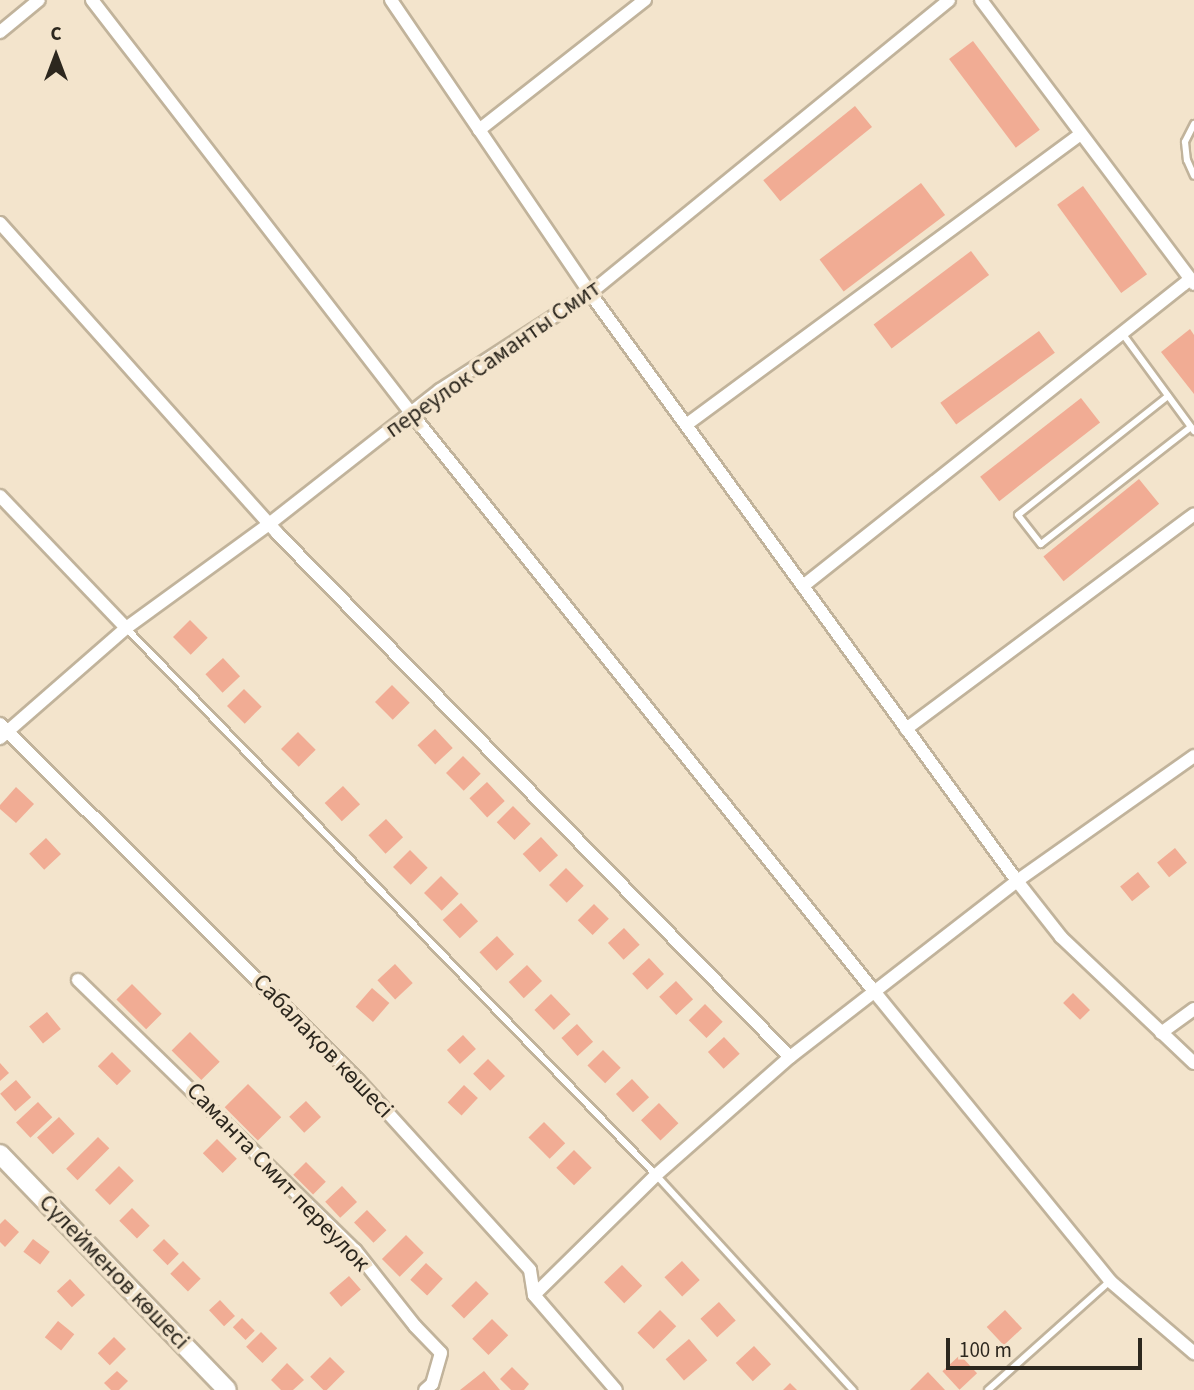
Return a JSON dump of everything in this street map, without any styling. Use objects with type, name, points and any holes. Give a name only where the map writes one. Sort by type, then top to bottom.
[{"type":"main road","name":"Сүлейменов көшесі","points":[[0,1154],[227,1390]]},
{"type":"street","points":[[0,32],[40,0]]},
{"type":"street","points":[[92,0],[411,413],[873,990],[1110,1280],[1194,1353]]},
{"type":"street","points":[[391,0],[590,293],[1017,881],[1061,937],[1194,1063]]},
{"type":"street","points":[[479,130],[645,0]]},
{"type":"street","name":"переулок Саманты Смит","points":[[2,731],[126,628],[269,524],[440,390],[590,293],[949,0]]},
{"type":"street","points":[[803,586],[1122,333],[1192,282],[981,0]]},
{"type":"street","points":[[686,425],[1080,134]]},
{"type":"street","points":[[0,223],[269,524],[790,1057]]},
{"type":"street","points":[[0,496],[126,628]]},
{"type":"street","points":[[906,729],[1194,514]]},
{"type":"street","name":"Сабалақов көшесі","points":[[2,731],[358,1080],[530,1270],[534,1295],[616,1390]]},
{"type":"street","points":[[534,1295],[656,1175],[790,1057],[1017,881],[1194,756]]},
{"type":"street","name":"Саманта Смит переулок","points":[[78,980],[355,1250],[415,1326],[441,1353],[432,1384],[425,1390]]},
{"type":"street","points":[[1161,1033],[1194,1009]]},
{"type":"lane","points":[[1194,124],[1185,142],[1187,160],[1194,176]]},
{"type":"lane","points":[[1122,333],[1192,429],[1041,544],[1018,515],[1167,396]]},
{"type":"lane","points":[[126,628],[656,1175],[853,1390]]},
{"type":"lane","points":[[988,1390],[1110,1280]]},
{"type":"building","points":[[973,41],[1040,130],[1016,148],[949,59]]},
{"type":"building","points":[[855,106],[872,127],[780,201],[763,180]]},
{"type":"building","points":[[921,183],[945,215],[844,291],[820,259]]},
{"type":"building","points":[[1083,186],[1147,274],[1121,293],[1057,205]]},
{"type":"building","points":[[971,251],[989,275],[892,348],[874,324]]},
{"type":"building","points":[[1190,329],[1194,335],[1194,394],[1161,352]]},
{"type":"building","points":[[1039,331],[1055,353],[956,425],[940,403]]},
{"type":"building","points":[[1081,398],[1100,422],[999,501],[980,477]]},
{"type":"building","points":[[1139,479],[1159,504],[1064,581],[1043,556]]},
{"type":"building","points":[[190,620],[208,638],[191,655],[173,637]]},
{"type":"building","points":[[223,658],[240,676],[222,693],[205,674]]},
{"type":"building","points":[[392,685],[410,703],[393,720],[375,702]]},
{"type":"building","points":[[244,689],[262,707],[245,724],[227,706]]},
{"type":"building","points":[[435,729],[453,748],[435,764],[417,745]]},
{"type":"building","points":[[298,732],[316,750],[299,767],[281,749]]},
{"type":"building","points":[[463,756],[481,774],[464,791],[446,773]]},
{"type":"building","points":[[487,782],[505,801],[487,817],[469,798]]},
{"type":"building","points":[[343,786],[360,804],[342,821],[325,803]]},
{"type":"building","points":[[16,787],[34,804],[16,823],[0,809],[0,805]]},
{"type":"building","points":[[513,806],[531,824],[514,840],[497,822]]},
{"type":"building","points":[[386,819],[403,837],[385,854],[368,835]]},
{"type":"building","points":[[541,837],[558,855],[540,872],[523,854]]},
{"type":"building","points":[[46,838],[61,854],[44,870],[29,854]]},
{"type":"building","points":[[1175,848],[1187,863],[1169,877],[1157,862]]},
{"type":"building","points":[[410,850],[428,868],[411,885],[393,867]]},
{"type":"building","points":[[566,868],[584,886],[567,903],[549,885]]},
{"type":"building","points":[[1138,872],[1150,887],[1132,901],[1120,886]]},
{"type":"building","points":[[441,876],[459,894],[442,911],[424,893]]},
{"type":"building","points":[[461,903],[478,921],[460,938],[443,920]]},
{"type":"building","points":[[594,904],[609,919],[593,935],[578,920]]},
{"type":"building","points":[[624,928],[640,945],[624,960],[608,943]]},
{"type":"building","points":[[497,936],[514,954],[496,971],[479,952]]},
{"type":"building","points":[[649,958],[664,974],[647,990],[632,974]]},
{"type":"building","points":[[395,964],[413,983],[395,999],[377,980]]},
{"type":"building","points":[[527,965],[542,981],[524,998],[509,982]]},
{"type":"building","points":[[676,981],[693,999],[676,1015],[659,997]]},
{"type":"building","points":[[132,984],[162,1014],[146,1029],[116,1000]]},
{"type":"building","points":[[372,988],[389,1003],[373,1022],[356,1007]]},
{"type":"building","points":[[1073,993],[1090,1010],[1080,1020],[1063,1003]]},
{"type":"building","points":[[551,994],[570,1014],[554,1030],[534,1010]]},
{"type":"building","points":[[705,1004],[723,1022],[706,1038],[689,1020]]},
{"type":"building","points":[[47,1012],[61,1029],[43,1044],[29,1026]]},
{"type":"building","points":[[577,1024],[593,1042],[577,1056],[561,1038]]},
{"type":"building","points":[[190,1032],[220,1062],[201,1080],[172,1050]]},
{"type":"building","points":[[463,1035],[476,1049],[460,1064],[447,1050]]},
{"type":"building","points":[[724,1037],[740,1054],[724,1069],[708,1052]]},
{"type":"building","points":[[603,1050],[621,1068],[605,1083],[587,1066]]},
{"type":"building","points":[[112,1052],[131,1071],[117,1085],[98,1066]]},
{"type":"building","points":[[488,1059],[505,1076],[490,1091],[473,1074]]},
{"type":"building","points":[[0,1063],[9,1073],[0,1081]]},
{"type":"building","points":[[632,1079],[649,1097],[633,1112],[616,1094]]},
{"type":"building","points":[[16,1080],[31,1097],[15,1111],[0,1094]]},
{"type":"building","points":[[248,1084],[281,1117],[258,1141],[225,1107]]},
{"type":"building","points":[[464,1085],[478,1098],[462,1116],[448,1103]]},
{"type":"building","points":[[306,1101],[321,1117],[304,1133],[289,1117]]},
{"type":"building","points":[[38,1102],[52,1117],[30,1138],[16,1122]]},
{"type":"building","points":[[659,1103],[678,1123],[660,1141],[641,1120]]},
{"type":"building","points":[[59,1117],[75,1134],[53,1154],[37,1137]]},
{"type":"building","points":[[544,1122],[565,1143],[550,1159],[528,1138]]},
{"type":"building","points":[[98,1137],[109,1148],[77,1180],[66,1169]]},
{"type":"building","points":[[217,1139],[237,1159],[223,1173],[203,1153]]},
{"type":"building","points":[[574,1150],[592,1168],[574,1185],[556,1168]]},
{"type":"building","points":[[306,1162],[326,1182],[313,1195],[293,1175]]},
{"type":"building","points":[[119,1166],[134,1181],[110,1205],[95,1190]]},
{"type":"building","points":[[342,1186],[357,1202],[340,1218],[325,1202]]},
{"type":"building","points":[[132,1208],[150,1226],[137,1238],[119,1221]]},
{"type":"building","points":[[367,1210],[386,1230],[374,1243],[354,1223]]},
{"type":"building","points":[[5,1219],[19,1232],[5,1247],[0,1242],[0,1224]]},
{"type":"building","points":[[406,1235],[424,1253],[400,1277],[382,1259]]},
{"type":"building","points":[[33,1239],[50,1252],[40,1264],[23,1252]]},
{"type":"building","points":[[164,1239],[179,1254],[168,1265],[153,1250]]},
{"type":"building","points":[[183,1261],[201,1279],[188,1291],[170,1274]]},
{"type":"building","points":[[682,1261],[700,1280],[682,1296],[664,1277]]},
{"type":"building","points":[[426,1263],[443,1279],[427,1296],[410,1280]]},
{"type":"building","points":[[622,1265],[642,1286],[624,1303],[604,1282]]},
{"type":"building","points":[[349,1276],[361,1290],[341,1307],[329,1293]]},
{"type":"building","points":[[70,1279],[85,1295],[72,1307],[57,1291]]},
{"type":"building","points":[[476,1281],[489,1294],[464,1318],[451,1306]]},
{"type":"building","points":[[220,1300],[235,1316],[224,1326],[209,1310]]},
{"type":"building","points":[[719,1302],[736,1321],[717,1337],[700,1319]]},
{"type":"building","points":[[660,1310],[676,1326],[654,1349],[637,1333]]},
{"type":"building","points":[[1005,1310],[1022,1328],[1004,1345],[987,1327]]},
{"type":"building","points":[[242,1318],[255,1331],[246,1340],[233,1327]]},
{"type":"building","points":[[492,1319],[508,1335],[488,1355],[472,1339]]},
{"type":"building","points":[[58,1321],[74,1334],[61,1351],[45,1337]]},
{"type":"building","points":[[261,1332],[277,1348],[262,1363],[246,1347]]},
{"type":"building","points":[[114,1337],[126,1349],[110,1365],[98,1353]]},
{"type":"building","points":[[689,1339],[707,1360],[684,1380],[666,1359]]},
{"type":"building","points":[[754,1346],[771,1364],[753,1381],[736,1363]]},
{"type":"building","points":[[960,1355],[977,1373],[959,1390],[942,1371]]},
{"type":"building","points":[[330,1357],[345,1372],[327,1390],[310,1377]]},
{"type":"building","points":[[287,1363],[304,1380],[293,1390],[281,1390],[271,1380]]},
{"type":"building","points":[[512,1367],[529,1384],[524,1390],[511,1390],[500,1379]]},
{"type":"building","points":[[117,1371],[128,1381],[119,1390],[111,1390],[104,1383]]},
{"type":"building","points":[[484,1371],[500,1390],[460,1390]]},
{"type":"building","points":[[928,1372],[945,1390],[910,1390]]},
{"type":"building","points":[[790,1383],[797,1390],[783,1390]]}]
